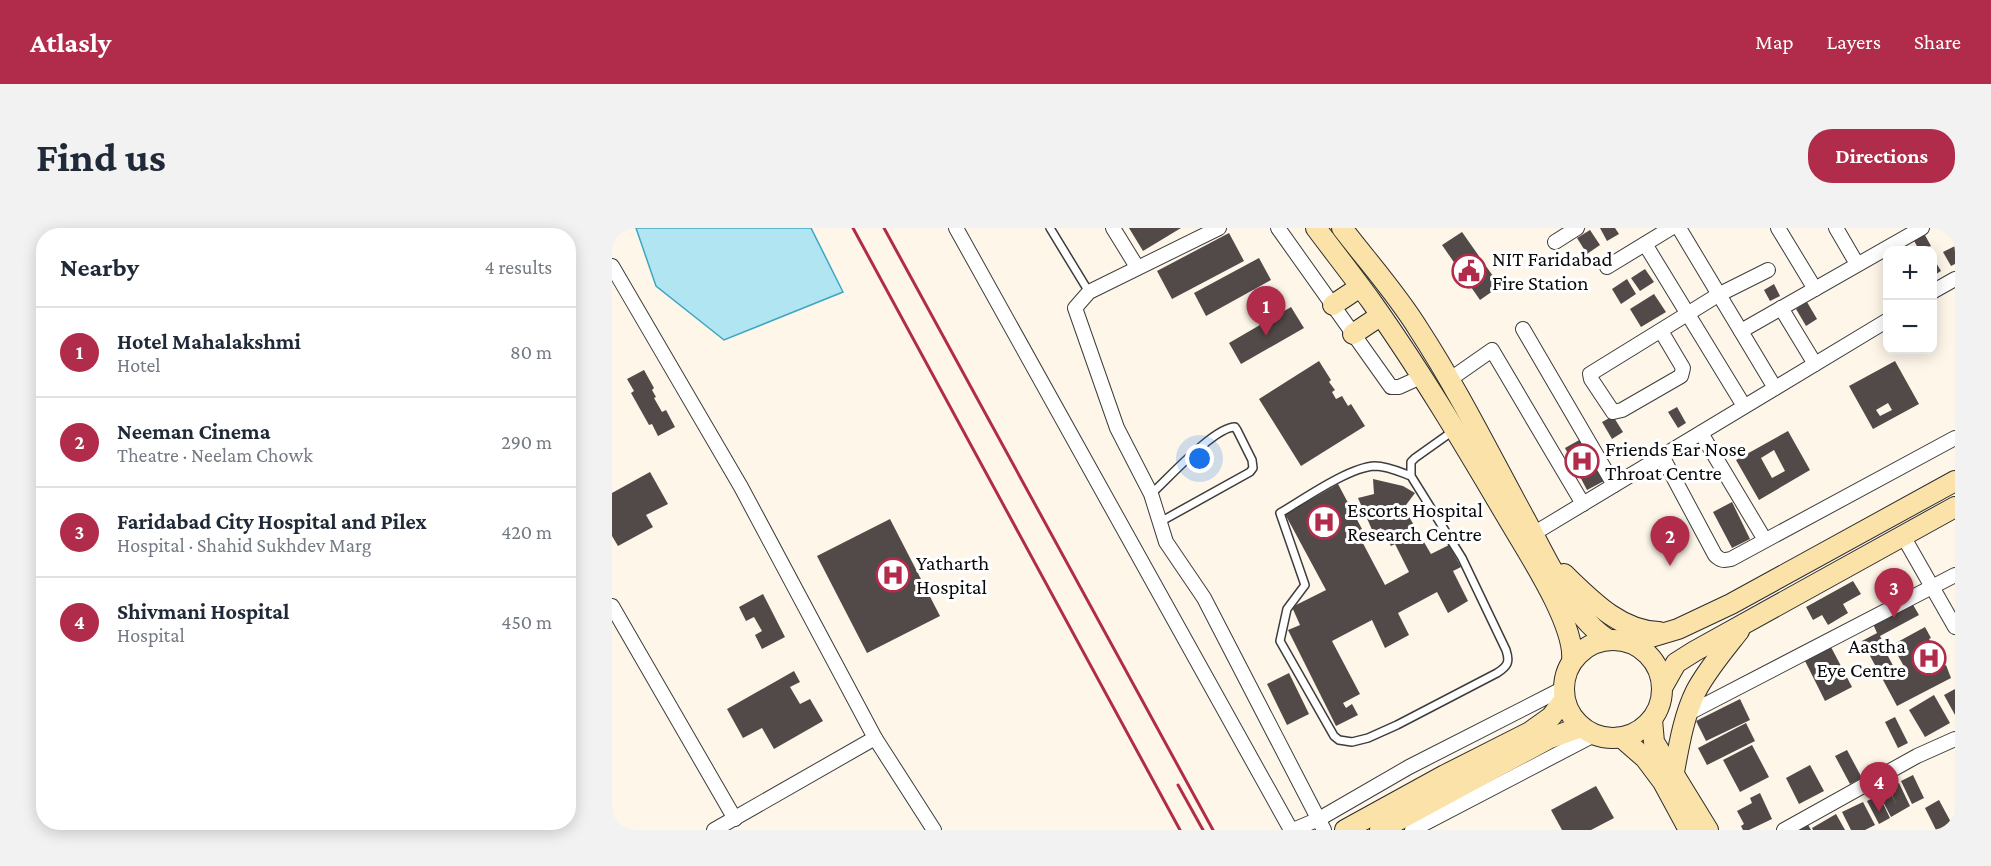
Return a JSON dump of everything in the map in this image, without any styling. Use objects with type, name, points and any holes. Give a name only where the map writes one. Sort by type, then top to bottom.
[{"type":"street","points":[[956,228],[1292,830],[1321,824],[1408,767],[1564,694]]},
{"type":"street","points":[[1113,228],[1137,267]]},
{"type":"street","points":[[1219,228],[1089,292],[1075,308],[1117,428],[1151,494],[1166,542],[1204,597],[1321,824]]},
{"type":"street","points":[[1278,228],[1391,387],[1400,387],[1434,354]]},
{"type":"street","points":[[1316,228],[1360,286],[1455,429],[1549,588],[1573,652],[1572,661],[1564,680],[1564,694],[1576,723],[1587,731],[1604,738],[1622,738],[1640,731],[1652,720],[1661,703],[1663,686],[1676,663],[1955,507]]},
{"type":"street","points":[[1342,228],[1419,329],[1559,581],[1587,623],[1598,634],[1609,640]]},
{"type":"street","points":[[1555,242],[1577,228]]},
{"type":"street","points":[[1607,267],[1671,228]]},
{"type":"street","points":[[1679,228],[1775,388]]},
{"type":"street","points":[[1778,228],[1815,288]]},
{"type":"street","points":[[1836,228],[1857,264]]},
{"type":"street","points":[[1741,331],[1922,228]]},
{"type":"street","points":[[1645,244],[1744,406]]},
{"type":"street","points":[[612,266],[741,487],[874,738],[934,830]]},
{"type":"street","points":[[1661,331],[1683,368],[1681,376],[1622,410],[1613,412],[1590,374],[1718,295],[1768,270]]},
{"type":"street","points":[[1937,289],[1955,279]]},
{"type":"street","points":[[1333,305],[1360,286]]},
{"type":"street","points":[[1781,308],[1815,364]]},
{"type":"street","points":[[1353,334],[1380,316]]},
{"type":"street","points":[[1533,534],[1883,322]]},
{"type":"street","points":[[1523,329],[1614,485]]},
{"type":"street","points":[[1449,380],[1492,350],[1583,504]]},
{"type":"street","points":[[1701,433],[1765,540]]},
{"type":"street","points":[[1662,456],[1719,559],[1724,560],[1731,559],[1955,438]]},
{"type":"street","points":[[1631,644],[1669,632],[1731,604],[1955,481]]},
{"type":"street","points":[[1903,536],[1955,627]]},
{"type":"street","points":[[1545,555],[1608,613],[1633,628],[1651,632],[1669,632]]},
{"type":"street","points":[[1689,713],[1955,574]]},
{"type":"street","points":[[612,606],[735,819]]},
{"type":"street","points":[[1674,772],[1680,740],[1696,692],[1744,624]]},
{"type":"street","points":[[1572,661],[1588,646],[1613,639],[1647,652],[1657,666],[1663,686]]},
{"type":"street","points":[[1380,830],[1551,717],[1564,694]]},
{"type":"street","points":[[1652,720],[1654,742],[1708,830]]},
{"type":"street","points":[[1346,830],[1550,738],[1587,731]]},
{"type":"street","points":[[1420,828],[1587,731]]},
{"type":"street","points":[[714,830],[874,738]]},
{"type":"street","points":[[1622,738],[1645,758],[1663,782],[1685,829]]},
{"type":"street","points":[[1784,830],[1917,756],[1955,739]]},
{"type":"lane","points":[[1050,228],[1089,292]]},
{"type":"lane","points":[[1151,494],[1208,440],[1228,428],[1237,430],[1252,460],[1253,468],[1250,472],[1160,522]]},
{"type":"lane","points":[[1411,476],[1383,467],[1362,469],[1345,475],[1280,513],[1305,585],[1287,609],[1280,641],[1334,736],[1344,741],[1358,741],[1397,725],[1497,673],[1508,664],[1506,650],[1462,558],[1411,476],[1411,462],[1455,429]]},
{"type":"water","points":[[636,228],[811,228],[843,292],[724,340],[656,286]]},
{"type":"building","points":[[1129,228],[1181,228],[1143,251]]},
{"type":"building","points":[[1600,228],[1615,228],[1619,234],[1607,241]]},
{"type":"building","points":[[1921,228],[1931,246],[1917,246],[1911,235]]},
{"type":"building","points":[[1590,230],[1600,245],[1587,254],[1577,238]]},
{"type":"building","points":[[1462,232],[1500,286],[1480,300],[1442,245]]},
{"type":"building","points":[[1229,233],[1244,261],[1172,299],[1157,271]]},
{"type":"building","points":[[1955,246],[1955,264],[1951,266],[1943,252]]},
{"type":"building","points":[[1259,258],[1271,280],[1206,316],[1194,293]]},
{"type":"building","points":[[1645,269],[1654,282],[1640,291],[1631,278]]},
{"type":"building","points":[[1627,279],[1636,294],[1621,304],[1612,289]]},
{"type":"building","points":[[1774,284],[1780,296],[1770,301],[1764,290]]},
{"type":"building","points":[[1654,294],[1666,312],[1641,327],[1630,309]]},
{"type":"building","points":[[1807,302],[1817,319],[1806,326],[1796,309]]},
{"type":"building","points":[[1291,307],[1304,328],[1241,364],[1229,343]]},
{"type":"building","points":[[1319,361],[1331,380],[1329,382],[1335,390],[1332,392],[1336,399],[1342,396],[1348,406],[1351,404],[1365,426],[1301,466],[1259,399]]},
{"type":"building","points":[[1895,361],[1919,404],[1873,429],[1849,386]],"holes":[[[1888,403],[1892,410],[1880,416],[1876,410]]]},
{"type":"building","points":[[644,370],[654,388],[652,390],[656,397],[654,398],[662,412],[666,410],[675,427],[658,436],[631,393],[634,391],[627,379]]},
{"type":"building","points":[[1677,407],[1686,423],[1678,428],[1668,412]]},
{"type":"building","points":[[1613,416],[1623,432],[1612,439],[1602,422]]},
{"type":"building","points":[[1788,431],[1810,470],[1759,500],[1736,460]],"holes":[[[1774,450],[1785,471],[1772,478],[1761,458]]]},
{"type":"building","points":[[1581,439],[1604,481],[1587,490],[1565,448]]},
{"type":"building","points":[[650,472],[668,504],[646,515],[653,527],[618,546],[612,536],[612,493]]},
{"type":"building","points":[[1373,479],[1403,486],[1415,493],[1403,509],[1431,554],[1449,545],[1461,567],[1453,571],[1468,601],[1448,613],[1437,592],[1398,613],[1409,635],[1385,648],[1372,620],[1332,641],[1360,694],[1343,703],[1346,708],[1352,704],[1358,715],[1336,726],[1288,630],[1300,625],[1292,607],[1326,590],[1285,514],[1338,484],[1362,529],[1357,532],[1385,585],[1409,572],[1395,544],[1391,546],[1381,528],[1373,532],[1358,498],[1374,494]]},
{"type":"building","points":[[1732,502],[1750,539],[1732,548],[1713,512]]},
{"type":"building","points":[[890,519],[940,616],[867,653],[817,556]]},
{"type":"building","points":[[1853,581],[1861,594],[1843,604],[1848,613],[1828,625],[1822,615],[1813,620],[1806,607]]},
{"type":"building","points":[[763,594],[785,637],[762,649],[755,635],[762,631],[754,617],[746,621],[739,607]]},
{"type":"building","points":[[1912,603],[1919,615],[1880,636],[1883,642],[1881,643],[1898,675],[1906,670],[1892,645],[1925,627],[1931,638],[1929,639],[1944,662],[1937,665],[1939,669],[1946,665],[1951,678],[1897,706],[1862,641],[1877,633],[1873,624]]},
{"type":"building","points":[[1831,647],[1852,687],[1825,701],[1805,661]]},
{"type":"building","points":[[794,671],[800,682],[790,687],[800,704],[810,699],[823,721],[774,749],[762,728],[743,738],[727,709]]},
{"type":"building","points":[[1289,673],[1309,714],[1287,725],[1267,684]]},
{"type":"building","points":[[1955,689],[1955,715],[1944,695]]},
{"type":"building","points":[[1934,695],[1950,723],[1925,737],[1909,710]]},
{"type":"building","points":[[1740,699],[1750,720],[1706,741],[1696,721]]},
{"type":"building","points":[[1895,717],[1908,743],[1898,748],[1885,722]]},
{"type":"building","points":[[1746,723],[1755,741],[1707,765],[1698,748]]},
{"type":"building","points":[[1752,745],[1769,777],[1740,792],[1723,760]]},
{"type":"building","points":[[1847,750],[1862,778],[1850,784],[1835,756]]},
{"type":"building","points":[[1810,765],[1824,791],[1799,804],[1786,778]]},
{"type":"building","points":[[1913,775],[1924,798],[1912,804],[1901,781]]},
{"type":"building","points":[[1899,783],[1910,806],[1891,817],[1878,792],[1888,787],[1897,806],[1889,788]]},
{"type":"building","points":[[1596,786],[1614,818],[1591,830],[1562,830],[1551,810]]},
{"type":"building","points":[[1760,793],[1772,819],[1749,830],[1743,830],[1741,826],[1744,824],[1737,811],[1752,803],[1750,798]]},
{"type":"building","points":[[1879,795],[1890,818],[1879,824],[1867,801]]},
{"type":"building","points":[[1939,800],[1953,826],[1945,830],[1936,830],[1925,808]]},
{"type":"building","points":[[1863,802],[1875,825],[1865,830],[1851,830],[1842,812]]},
{"type":"building","points":[[1836,814],[1845,830],[1813,830],[1812,828]]},
{"type":"building","points":[[1806,821],[1811,830],[1791,830]]},
{"type":"railway","points":[[853,228],[1180,830]]},
{"type":"railway","points":[[884,228],[1213,830]]},
{"type":"railway","points":[[1178,785],[1203,830]]},
{"type":"place","name":"NIT Faridabad Fire Station","points":[[1469,271]]},
{"type":"place","name":"Hotel Mahalakshmi","points":[[1266,336]]},
{"type":"place","name":"Friends Ear Nose Throat Centre","points":[[1582,461]]},
{"type":"place","name":"Escorts Hospital Research Centre","points":[[1324,522]]},
{"type":"place","name":"Neeman Cinema","points":[[1670,566]]},
{"type":"place","name":"Yatharth Hospital","points":[[893,575]]},
{"type":"place","name":"Faridabad City Hospital and Pilex","points":[[1894,618]]},
{"type":"place","name":"Aastha Eye Centre","points":[[1929,658]]},
{"type":"place","name":"Shivmani Hospital","points":[[1879,812]]}]
